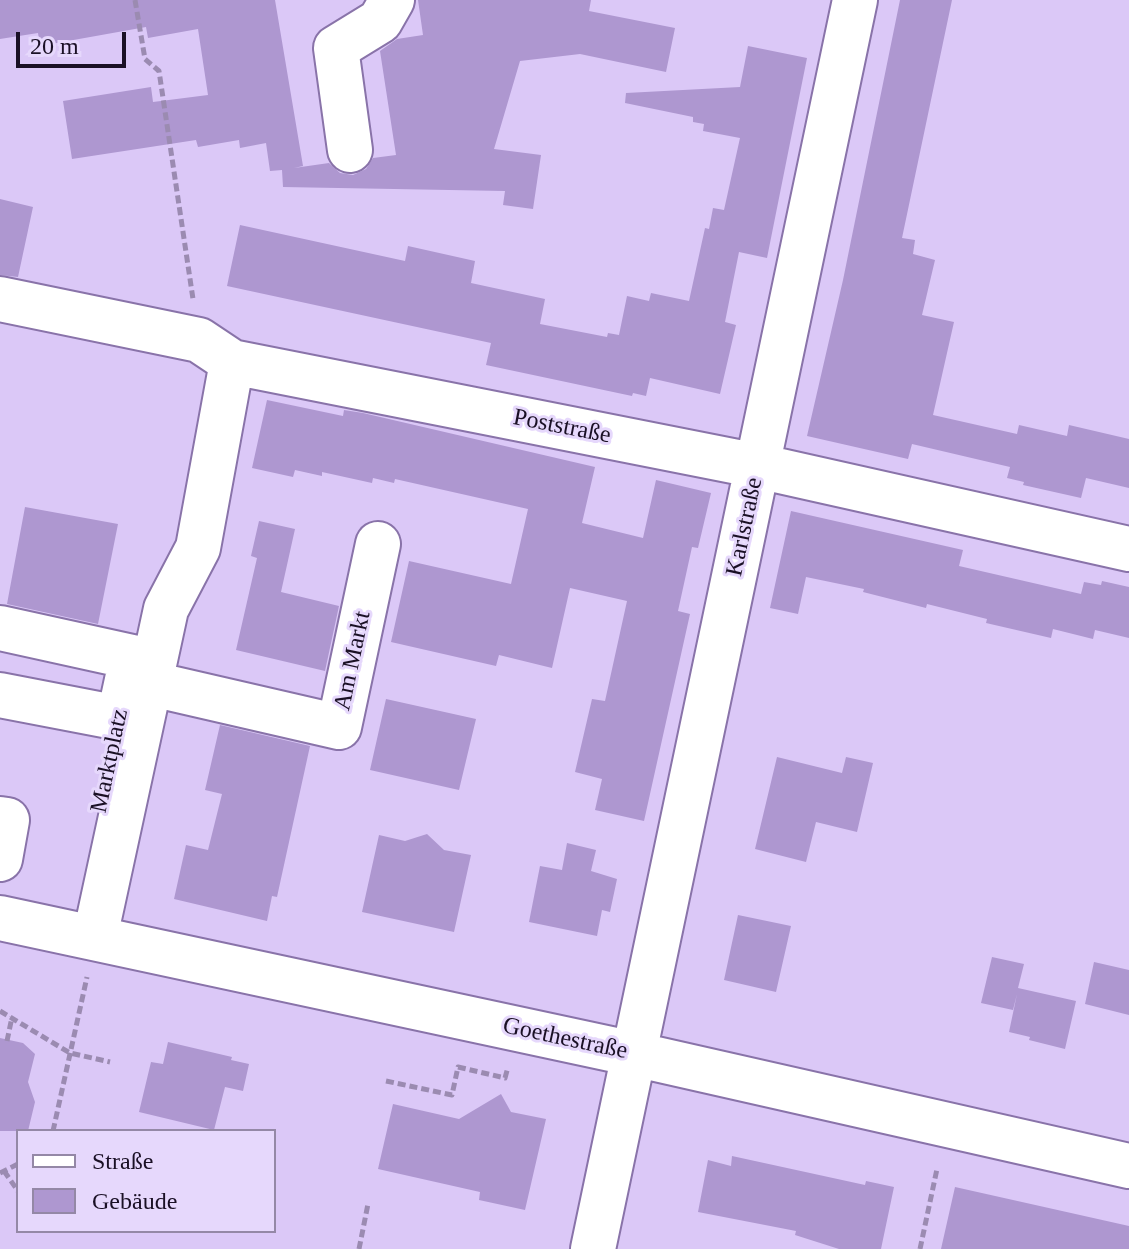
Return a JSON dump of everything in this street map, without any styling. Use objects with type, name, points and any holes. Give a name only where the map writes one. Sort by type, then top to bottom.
[{"type":"street","points":[[350,150],[336,48],[380,21],[392,0]]},
{"type":"street","name":"Karlstraße","points":[[593,1249],[855,0]]},
{"type":"street","name":"Poststraße","points":[[0,299],[215,351],[758,466],[1129,549]]},
{"type":"street","points":[[91,955],[139,688],[166,609],[198,548],[215,351]]},
{"type":"street","name":"Am Markt","points":[[139,688],[339,727],[378,544]]},
{"type":"street","points":[[0,630],[139,688]]},
{"type":"street","points":[[0,695],[139,688]]},
{"type":"street","name":"Marktplatz","points":[[0,902],[78,918],[139,688]]},
{"type":"street","points":[[0,819],[7,820],[0,859]]},
{"type":"street","name":"Goethestraße","points":[[0,918],[91,955],[634,1054],[1129,1166]]},
{"type":"path","points":[[135,0],[145,59],[159,71],[215,351]]},
{"type":"path","points":[[53,1129],[91,955]]},
{"type":"path","points":[[0,1011],[70,1053],[110,1062]]},
{"type":"path","points":[[7,1041],[12,1017]]},
{"type":"path","points":[[386,1081],[452,1095],[458,1067],[505,1078],[508,1067]]},
{"type":"path","points":[[920,1249],[937,1169]]},
{"type":"path","points":[[2,1172],[16,1189]]},
{"type":"path","points":[[359,1249],[368,1204]]},
{"type":"building","points":[[0,0],[275,0],[303,166],[294,168],[329,163],[340,173],[353,175],[366,169],[373,158],[396,155],[380,51],[397,39],[423,35],[418,0],[591,0],[589,11],[675,28],[666,72],[580,54],[520,61],[494,149],[541,155],[533,209],[503,205],[505,191],[283,187],[282,170],[270,171],[266,143],[240,148],[239,140],[198,147],[196,140],[72,159],[63,101],[151,87],[153,102],[208,95],[198,29],[148,38],[146,27],[40,46],[38,33],[0,39]]},
{"type":"building","points":[[900,0],[952,0],[902,238],[915,240],[913,254],[935,260],[922,315],[954,322],[933,415],[1017,434],[1019,425],[1067,436],[1069,425],[1129,439],[1129,488],[1086,478],[1081,498],[1023,485],[1024,482],[1007,478],[1010,467],[912,444],[908,459],[807,436],[843,280]]},
{"type":"building","points":[[748,46],[807,58],[767,258],[739,252],[725,322],[736,325],[720,394],[650,378],[646,396],[633,393],[632,396],[486,365],[491,343],[227,286],[240,225],[405,261],[408,246],[475,261],[471,283],[545,299],[540,324],[607,337],[608,333],[619,335],[627,296],[649,301],[651,293],[689,301],[705,228],[709,229],[713,208],[724,210],[740,138],[703,131],[704,124],[693,122],[693,117],[625,103],[626,93],[740,87]]},
{"type":"building","points":[[0,199],[33,207],[18,277],[0,275]]},
{"type":"building","points":[[267,400],[343,416],[344,410],[363,413],[595,467],[582,523],[643,538],[656,480],[711,493],[698,548],[692,547],[678,611],[690,614],[644,821],[595,810],[602,779],[575,772],[592,699],[605,701],[627,601],[570,588],[552,668],[499,655],[496,666],[391,642],[409,561],[511,584],[528,509],[395,479],[394,483],[373,478],[372,483],[322,472],[322,476],[295,470],[293,477],[252,468]]},
{"type":"building","points":[[25,507],[118,524],[98,624],[7,604]]},
{"type":"building","points":[[791,511],[963,550],[959,566],[1081,594],[1084,582],[1101,585],[1102,581],[1129,587],[1129,638],[1095,630],[1093,639],[1053,629],[1051,638],[986,623],[987,619],[927,604],[926,608],[863,592],[864,589],[806,577],[798,614],[770,608]]},
{"type":"building","points":[[259,521],[295,529],[281,592],[339,606],[325,671],[236,650],[257,558],[251,556]]},
{"type":"building","points":[[386,699],[476,719],[459,790],[370,770]]},
{"type":"building","points":[[220,725],[310,746],[277,897],[272,896],[267,921],[174,899],[186,845],[208,850],[222,794],[205,790]]},
{"type":"building","points":[[777,757],[842,773],[846,757],[873,763],[857,832],[816,822],[806,862],[755,849]]},
{"type":"building","points":[[427,834],[444,850],[471,855],[454,932],[362,912],[379,835],[405,841]]},
{"type":"building","points":[[567,843],[596,850],[591,871],[617,879],[610,912],[602,910],[597,936],[529,922],[540,866],[562,870]]},
{"type":"building","points":[[738,915],[791,926],[776,992],[724,980]]},
{"type":"building","points":[[992,957],[1024,964],[1018,988],[1076,1001],[1065,1049],[1009,1032],[1017,994],[1013,1010],[981,1003]]},
{"type":"building","points":[[1094,962],[1129,970],[1129,1015],[1085,1004]]},
{"type":"building","points":[[0,1038],[23,1043],[35,1054],[28,1082],[35,1102],[28,1129],[0,1131]]},
{"type":"building","points":[[168,1042],[249,1064],[243,1091],[225,1087],[214,1129],[210,1129],[139,1112],[151,1062],[163,1064]]},
{"type":"building","points":[[501,1094],[511,1112],[546,1119],[525,1210],[479,1200],[480,1192],[378,1169],[393,1104],[459,1119]]},
{"type":"building","points":[[732,1156],[865,1185],[866,1181],[894,1187],[881,1249],[839,1249],[795,1235],[796,1231],[698,1212],[708,1160],[731,1166]]},
{"type":"building","points":[[955,1187],[1129,1226],[1129,1249],[941,1249]]}]
